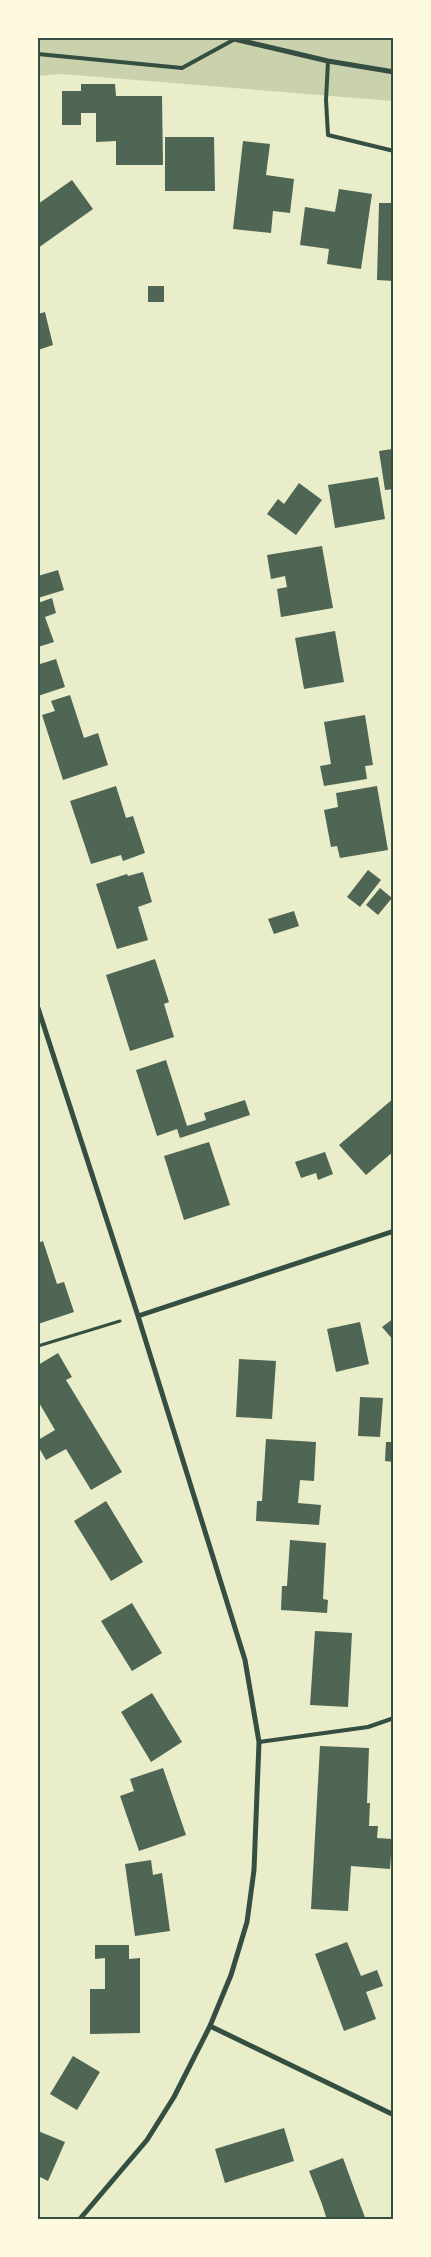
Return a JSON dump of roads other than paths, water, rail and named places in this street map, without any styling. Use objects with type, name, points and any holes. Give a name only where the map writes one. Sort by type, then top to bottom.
[{"type":"street","points":[[232,38],[328,61],[394,72]]},
{"type":"street","points":[[38,1008],[138,1316],[245,1660],[259,1742],[254,1870],[247,1922],[231,1975],[210,2026],[174,2097],[147,2140],[79,2220]]},
{"type":"street","points":[[138,1316],[394,1231]]},
{"type":"street","points":[[210,2026],[394,2115]]},
{"type":"lane","points":[[38,54],[182,68],[232,38]]},
{"type":"lane","points":[[328,61],[326,100],[328,135],[394,151]]},
{"type":"lane","points":[[259,1742],[368,1727],[394,1718]]}]
